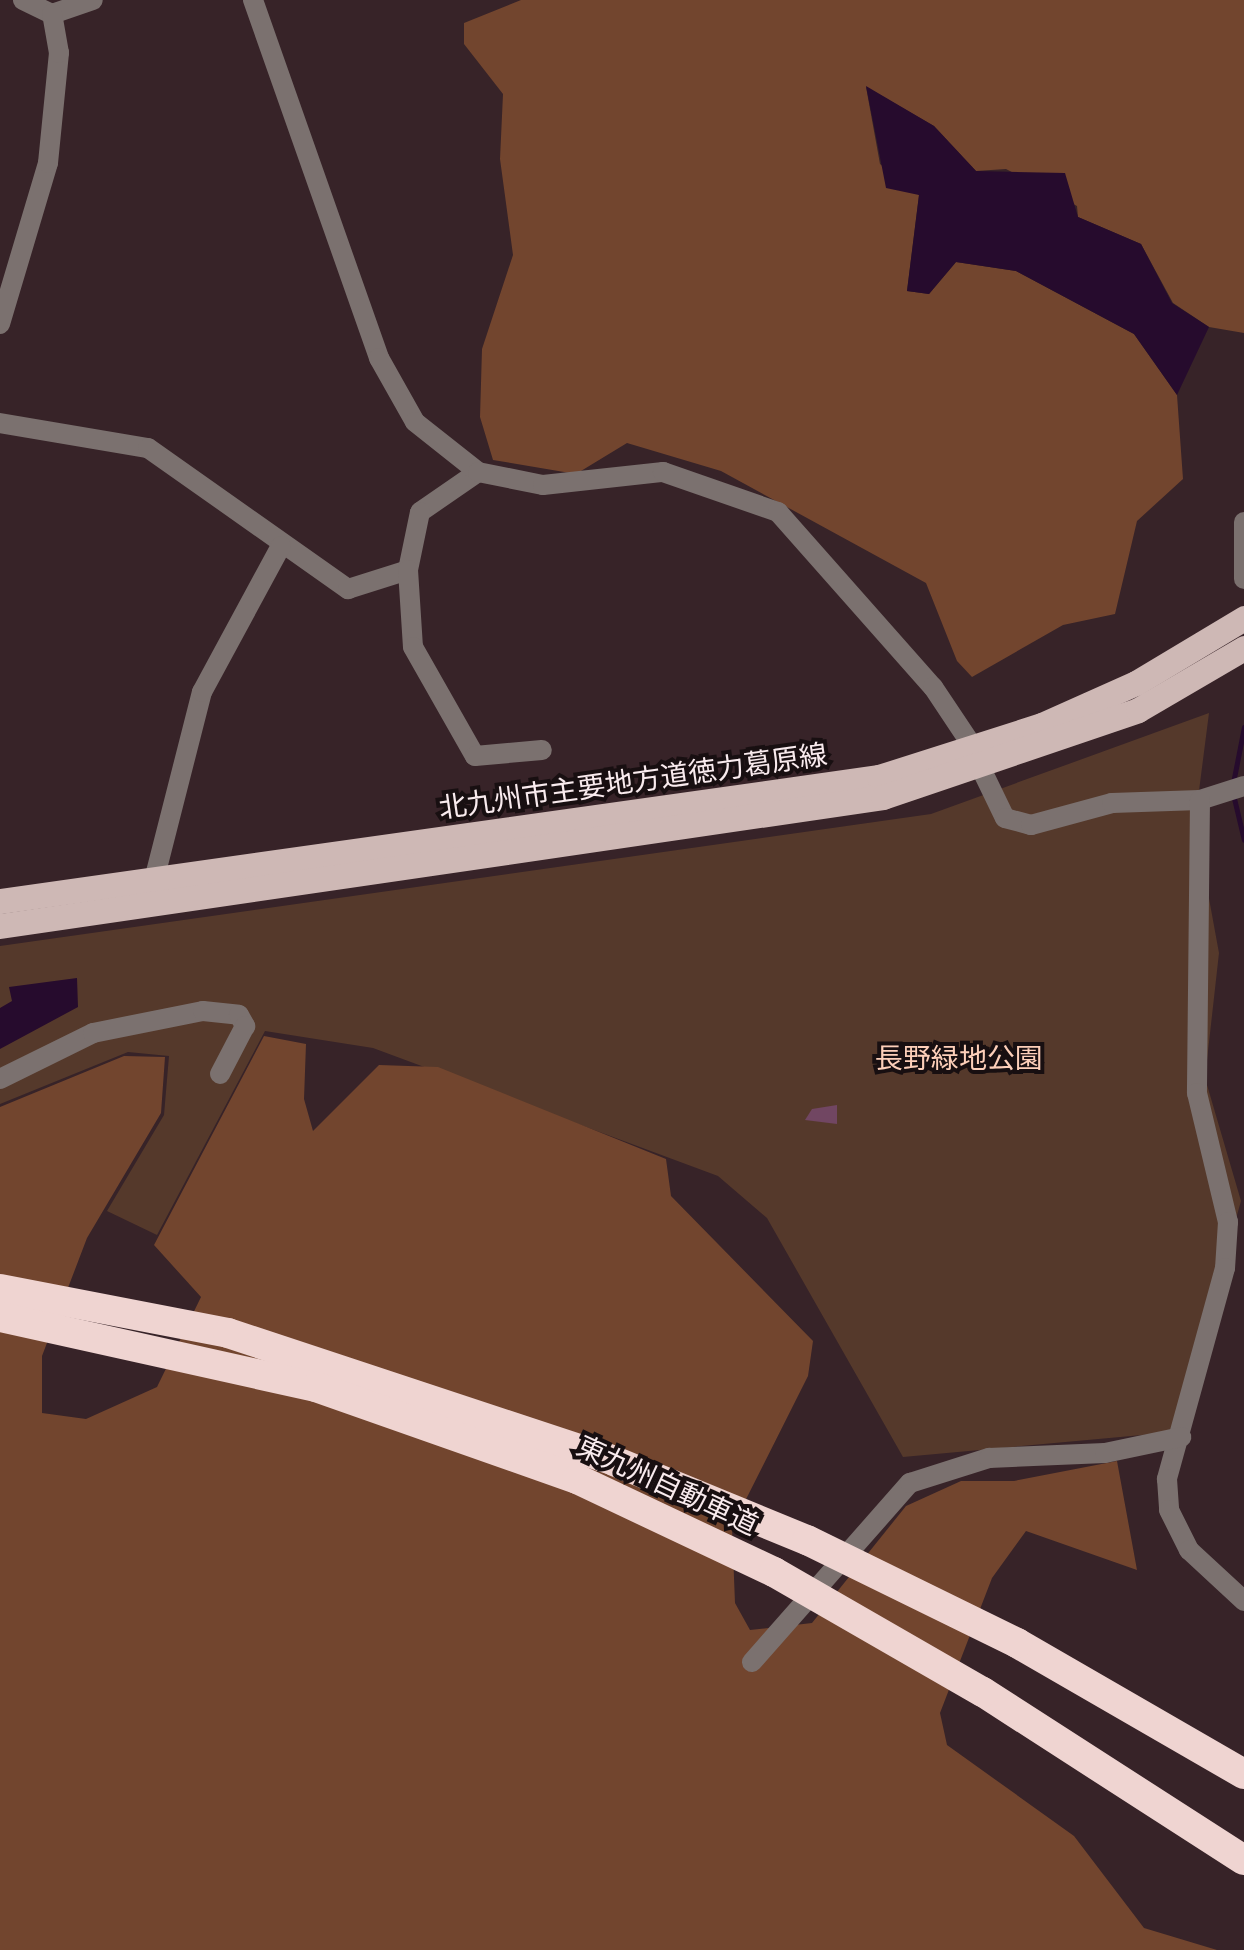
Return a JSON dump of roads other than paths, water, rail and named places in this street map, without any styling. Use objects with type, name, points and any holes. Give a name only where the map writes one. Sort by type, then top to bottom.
[{"type":"highway","name":"東九州自動車道","points":[[0,1289],[51,1311],[318,1373],[614,1461],[807,1540],[1017,1643],[1244,1774]]},
{"type":"highway","name":"東九州自動車道","points":[[0,1316],[51,1311]]},
{"type":"highway","name":"東九州自動車道","points":[[318,1373],[577,1479],[774,1572],[983,1692],[1244,1860]]},
{"type":"main road","name":"北九州市主要地方道徳力葛原線","points":[[0,926],[884,797],[975,759],[1136,682],[1244,618]]},
{"type":"main road","name":"北九州市主要地方道徳力葛原線","points":[[0,901],[744,799],[975,759],[1138,710],[1244,648]]},
{"type":"street","points":[[23,0],[52,14],[93,0]]},
{"type":"street","points":[[253,0],[379,358],[415,422],[478,472],[543,486],[662,472],[778,512],[932,688],[1005,818],[1032,825],[1112,802],[1200,800],[1244,786]]},
{"type":"street","points":[[0,324],[48,163],[58,53],[52,14]]},
{"type":"street","points":[[0,424],[148,448],[281,546],[348,589],[408,570]]},
{"type":"street","points":[[478,472],[420,512],[408,570],[414,647],[474,756],[542,750]]},
{"type":"street","points":[[1244,522],[1244,579]]},
{"type":"street","points":[[154,880],[202,692],[281,546]]},
{"type":"street","points":[[1200,800],[1197,1093],[1228,1222],[1225,1268],[1167,1479],[1169,1510],[1189,1550],[1244,1601]]},
{"type":"street","points":[[0,1078],[93,1033],[203,1011],[239,1015],[245,1026],[220,1074]]},
{"type":"street","points":[[752,1662],[910,1484],[989,1458],[1105,1454],[1181,1437]]},
{"type":"waterway","points":[[1233,783],[1244,727]]},
{"type":"waterway","points":[[1233,794],[1244,840]]},
{"type":"park label","name":"長野緑地公園","points":[[959,1059]]}]
